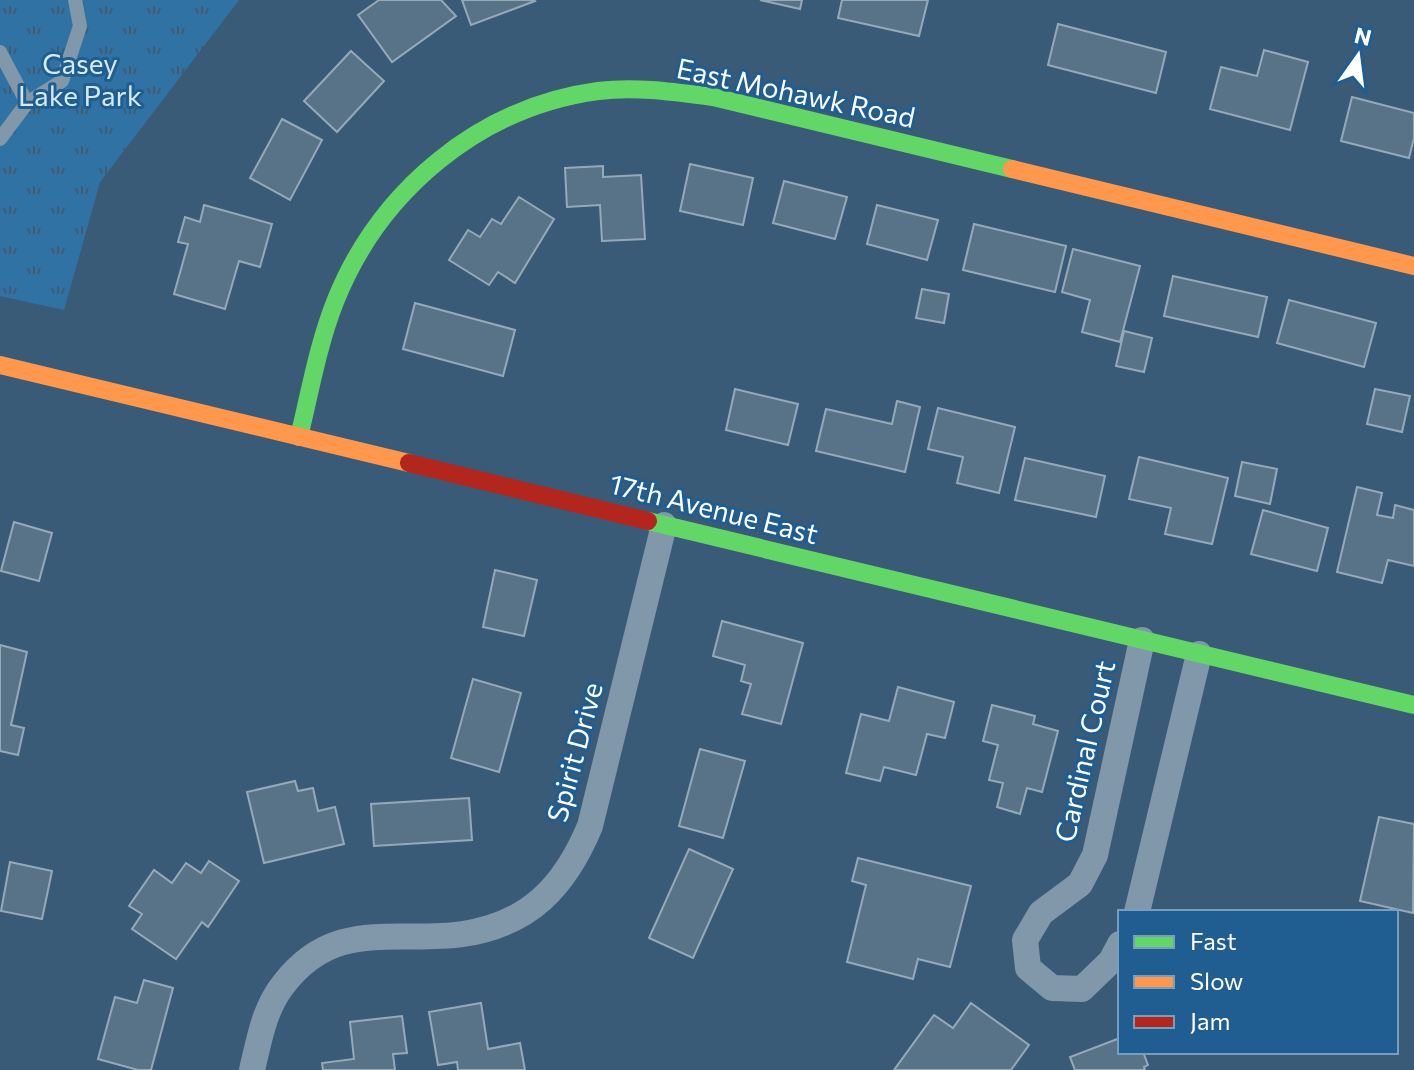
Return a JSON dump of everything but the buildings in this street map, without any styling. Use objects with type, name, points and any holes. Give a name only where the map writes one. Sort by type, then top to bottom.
[{"type":"street","name":"East Mohawk Road","points":[[299,437],[325,333],[340,288],[361,246],[395,199],[428,167],[480,131],[551,101],[597,91],[655,89],[713,97],[1414,266]]},
{"type":"street","name":"17th Avenue East","points":[[0,365],[1414,705]]},
{"type":"street","name":"Spirit Drive","points":[[252,1070],[271,1004],[291,976],[318,953],[339,943],[372,935],[453,935],[499,925],[530,909],[556,886],[577,858],[590,826],[664,525]]},
{"type":"street","name":"Cardinal Court","points":[[1118,948],[1111,961],[1082,989],[1052,988],[1028,968],[1025,940],[1041,913],[1080,884],[1095,855],[1142,640]]},
{"type":"street","points":[[1137,910],[1199,654]]},
{"type":"lane","points":[[0,139],[27,103],[62,81],[80,26],[75,0]]},
{"type":"lane","points":[[0,52],[27,103]]},
{"type":"green space","name":"Casey Lake Park","points":[[0,0],[239,0],[100,182],[64,310],[0,296]]},
{"type":"traffic: fast","points":[[299,437],[329,318],[354,262],[378,224],[406,191],[438,161],[474,136],[513,115],[554,100],[598,91],[627,89],[670,92],[713,97],[1012,169]]},
{"type":"traffic: fast","points":[[648,521],[1414,705]]},
{"type":"traffic: slow","points":[[1012,169],[1414,266]]},
{"type":"traffic: slow","points":[[0,365],[409,463]]},
{"type":"traffic: jam","points":[[409,463],[648,521]]}]
